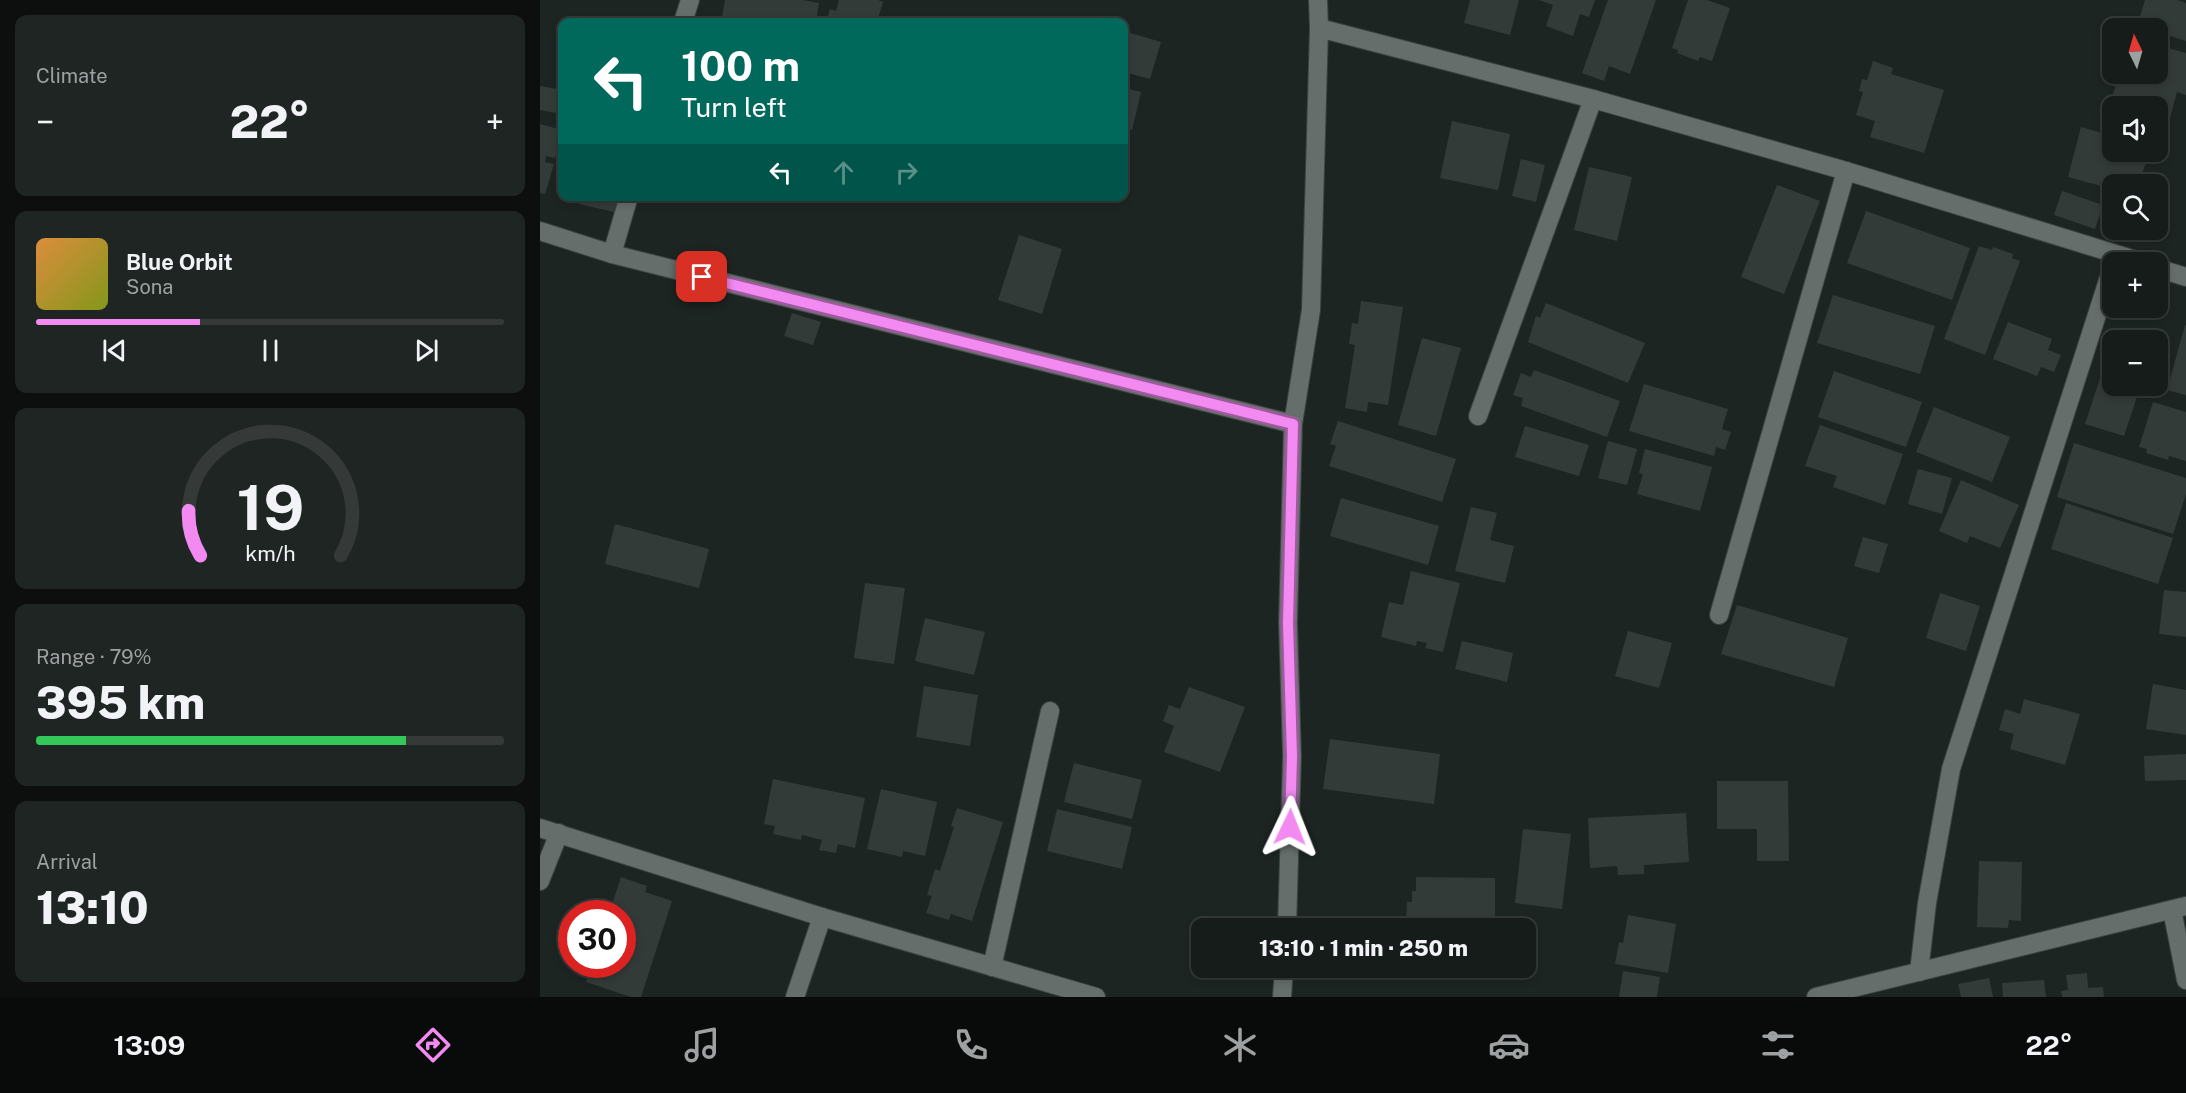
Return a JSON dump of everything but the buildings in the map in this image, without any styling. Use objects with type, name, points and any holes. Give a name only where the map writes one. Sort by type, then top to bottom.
[{"type":"street","points":[[684,18],[690,0]]},
{"type":"street","points":[[1287,918],[1292,756],[1288,623],[1293,424],[1311,310],[1317,0]]},
{"type":"street","points":[[1318,28],[1593,99],[1846,171],[2102,257]]},
{"type":"street","points":[[1478,416],[1593,99]]},
{"type":"street","points":[[1719,615],[1846,171]]},
{"type":"street","points":[[612,254],[628,201]]},
{"type":"street","points":[[540,231],[612,254],[1293,424]]},
{"type":"street","points":[[2168,272],[2186,278]]},
{"type":"street","points":[[1919,972],[1927,903],[1951,770],[2102,298]]},
{"type":"street","points":[[992,967],[1050,711]]},
{"type":"street","points":[[540,828],[822,917],[1096,997]]},
{"type":"street","points":[[540,881],[559,833]]},
{"type":"street","points":[[1816,997],[2179,908],[2186,980]]},
{"type":"street","points":[[795,997],[822,917]]},
{"type":"street","points":[[1282,997],[1283,978]]},
{"type":"route","points":[[702,277],[1293,424],[1288,623],[1292,756],[1290,827]]}]
